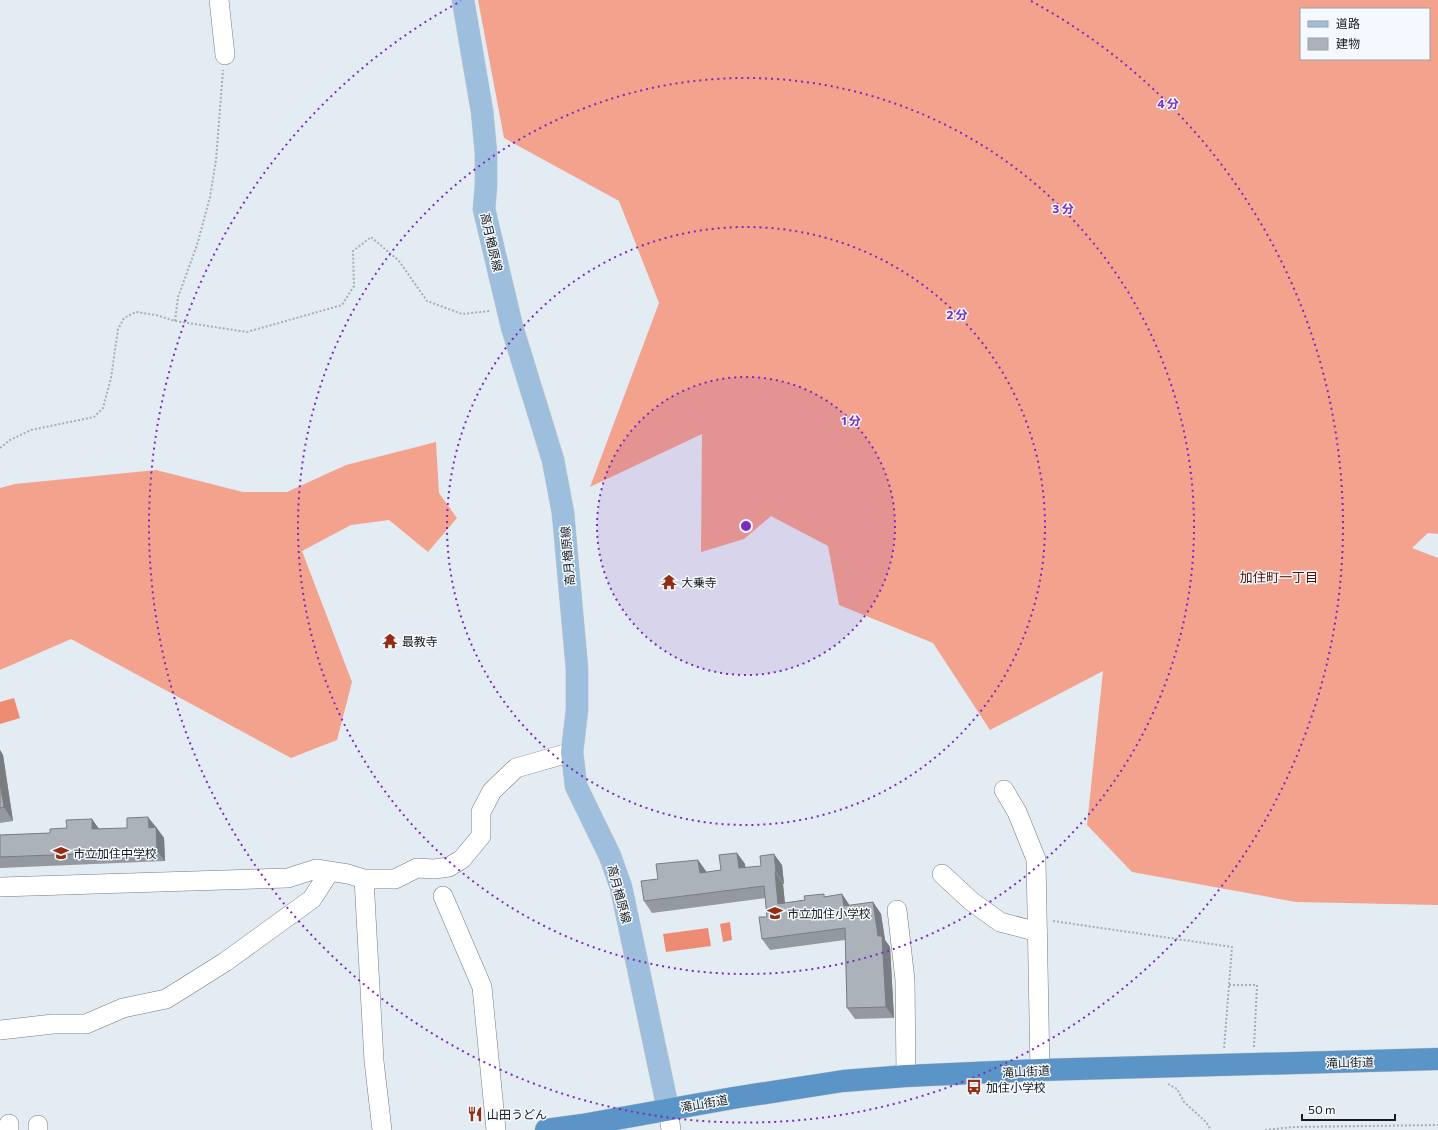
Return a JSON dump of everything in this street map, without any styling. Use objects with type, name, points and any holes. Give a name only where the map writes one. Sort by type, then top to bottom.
[{"type":"highway","name":"滝山街道","points":[[546,1130],[669,1120],[733,1098],[843,1081],[906,1076],[1040,1070],[1438,1059]]},
{"type":"main road","name":"高月楢原線","points":[[463,0],[482,111],[486,153],[484,209],[512,327],[553,460],[563,513],[577,669],[577,710],[572,752],[576,786],[610,856],[621,887],[669,1120]]},
{"type":"street","points":[[219,0],[224,55]]},
{"type":"street","points":[[0,887],[288,878],[316,868],[364,879],[395,879],[417,868],[434,869],[449,867],[462,859],[481,836],[480,812],[492,792],[516,768],[572,752]]},
{"type":"street","points":[[1004,790],[1017,812],[1036,859],[1040,1070]]},
{"type":"street","points":[[0,1030],[53,1024],[86,1024],[124,1008],[166,999],[225,962],[312,899],[330,871]]},
{"type":"street","points":[[942,874],[971,901],[1000,922],[1038,925]]},
{"type":"street","points":[[364,879],[374,1061],[382,1130]]},
{"type":"street","points":[[443,896],[482,987],[496,1130]]},
{"type":"street","points":[[897,910],[905,980],[906,1076]]},
{"type":"path","points":[[175,321],[178,297],[197,245],[210,197],[216,160],[224,55]]},
{"type":"path","points":[[0,448],[10,440],[31,430],[94,417],[103,408],[112,378],[118,329],[124,318],[136,312],[156,315],[175,321],[247,332],[342,305],[354,286],[353,251],[371,237],[399,261],[427,301],[462,314],[508,309]]},
{"type":"path","points":[[1038,925],[1232,947],[1222,1065]]},
{"type":"path","points":[[1229,985],[1257,985],[1254,1064]]},
{"type":"path","points":[[1165,1083],[1177,1089],[1184,1102],[1206,1122],[1211,1130]]},
{"type":"path","points":[[1265,1130],[1293,1127],[1438,1125]]},
{"type":"shaded area","points":[[478,0],[1438,0],[1438,534],[1428,533],[1412,548],[1438,558],[1438,905],[1296,902],[1132,872],[1087,825],[1103,671],[990,730],[933,643],[839,605],[828,546],[771,516],[744,539],[701,552],[702,434],[590,487],[659,303],[619,201],[504,138]]},
{"type":"shaded area","points":[[436,442],[439,493],[457,518],[428,552],[389,520],[351,525],[302,551],[352,682],[337,740],[291,758],[71,639],[0,670],[0,488],[15,484],[156,470],[243,492],[287,492],[346,465]]},
{"type":"shaded area","points":[[14,698],[20,718],[0,724],[0,702]]},
{"type":"shaded area","points":[[730,922],[732,940],[723,942],[720,924]]},
{"type":"shaded area","points":[[708,928],[711,946],[666,952],[663,934]]},
{"type":"building","points":[[0,783],[4,807],[0,808]]},
{"type":"building","points":[[148,817],[149,828],[156,827],[157,851],[0,857],[0,835],[50,833],[50,829],[67,828],[66,820],[92,819],[92,829],[127,828],[127,818]]},
{"type":"building","points":[[737,853],[739,868],[761,866],[760,856],[774,854],[778,904],[805,900],[804,896],[824,894],[824,897],[842,894],[844,906],[873,902],[878,936],[882,936],[886,1007],[847,1008],[845,928],[762,939],[759,917],[767,917],[764,886],[644,901],[641,881],[658,879],[656,864],[698,860],[700,873],[721,870],[719,855]]},
{"type":"place","name":"大乗寺","points":[[669,582]]},
{"type":"place","name":"最教寺","points":[[390,641]]},
{"type":"place","name":"市立加住中学校","points":[[61,853]]},
{"type":"place","name":"市立加住小学校","points":[[775,913]]},
{"type":"place","name":"加住小学校","points":[[974,1087]]},
{"type":"place","name":"山田うどん","points":[[475,1114]]},
{"type":"district","name":"加住町一丁目","points":[[1279,577]]}]
